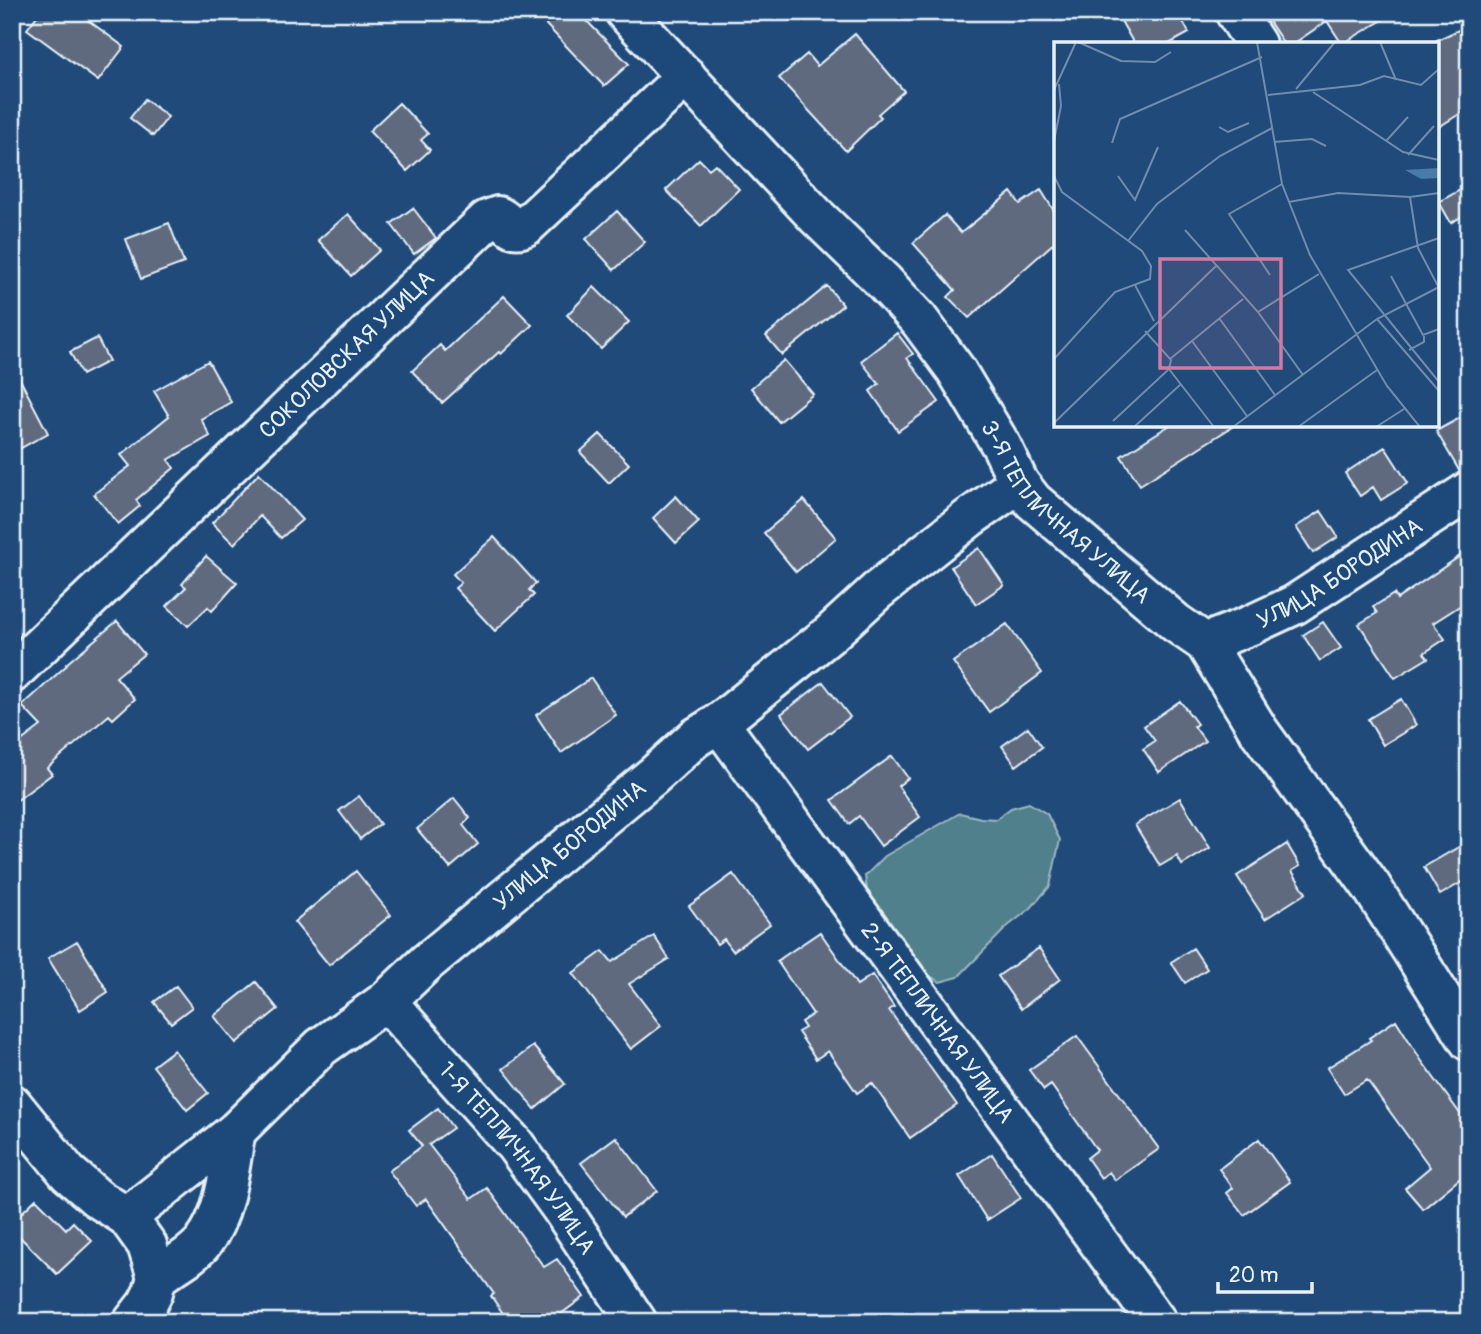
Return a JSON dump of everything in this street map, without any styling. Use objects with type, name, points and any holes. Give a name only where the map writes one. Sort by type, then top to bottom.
[{"type":"street","name":"3-Я ТЕПЛИЧНАЯ УЛИЦА","points":[[625,12],[816,216],[919,320],[956,370],[1002,447],[1019,483],[1033,501],[1176,623],[1205,643],[1259,731],[1371,886],[1469,1041]]},
{"type":"street","points":[[1236,12],[1255,42]]},
{"type":"street","name":"СОКОЛОВСКАЯ УЛИЦА","points":[[12,673],[487,220],[498,216],[513,229],[526,226],[686,76]]},
{"type":"street","name":"УЛИЦА БОРОДИНА","points":[[127,1217],[236,1131],[321,1047],[386,1001],[426,963],[653,776],[695,738],[719,723],[831,634],[877,591],[969,518],[1019,483]]},
{"type":"street","name":"УЛИЦА БОРОДИНА","points":[[1205,643],[1294,605],[1469,491]]},
{"type":"street","name":"2-Я ТЕПЛИЧНАЯ УЛИЦА","points":[[719,723],[1157,1322]]},
{"type":"street","name":"1-Я ТЕПЛИЧНАЯ УЛИЦА","points":[[386,1001],[514,1145],[561,1208],[637,1322]]},
{"type":"street","points":[[12,1104],[68,1173],[97,1198],[127,1217],[147,1245],[157,1278],[147,1304],[132,1322]]},
{"type":"street","points":[[157,1278],[204,1242],[219,1212],[236,1131]]},
{"type":"green space","points":[[1029,803],[1047,814],[1060,840],[1050,886],[1031,908],[1008,926],[958,977],[940,982],[919,969],[868,897],[865,876],[885,856],[960,813],[996,819],[1011,808]]},
{"type":"building","points":[[40,12],[77,12],[124,47],[98,81],[27,29]]},
{"type":"building","points":[[534,12],[578,12],[629,64],[604,86]]},
{"type":"building","points":[[1116,12],[1178,12],[1189,33],[1173,42],[1133,42]]},
{"type":"building","points":[[1263,12],[1396,12],[1345,42],[1341,42],[1327,21],[1296,42],[1283,42]]},
{"type":"building","points":[[1469,25],[1469,108],[1439,127],[1439,42],[1437,40]]},
{"type":"building","points":[[855,34],[904,91],[878,114],[881,117],[846,151],[779,78],[807,54],[817,66]]},
{"type":"building","points":[[145,99],[168,117],[153,136],[130,118]]},
{"type":"building","points":[[399,103],[428,134],[421,140],[430,150],[407,171],[369,131]]},
{"type":"building","points":[[699,159],[709,169],[715,164],[739,189],[701,226],[666,190]]},
{"type":"building","points":[[1469,185],[1469,212],[1451,223],[1439,202]]},
{"type":"building","points":[[1041,190],[1054,211],[1054,243],[969,318],[948,297],[955,290],[913,243],[945,215],[961,233],[1011,192],[1020,204]]},
{"type":"building","points":[[413,208],[436,238],[414,254],[391,224]]},
{"type":"building","points":[[617,211],[645,242],[614,270],[586,239]]},
{"type":"building","points":[[348,214],[380,250],[351,276],[318,240]]},
{"type":"building","points":[[169,223],[184,263],[141,279],[126,239]]},
{"type":"building","points":[[827,286],[843,305],[782,355],[766,336]]},
{"type":"building","points":[[594,287],[629,322],[601,349],[567,315]]},
{"type":"building","points":[[504,296],[532,325],[442,403],[412,371],[440,345],[445,351]]},
{"type":"building","points":[[897,333],[913,354],[907,358],[939,402],[898,431],[870,391],[879,384],[861,361]]},
{"type":"building","points":[[97,338],[109,361],[82,375],[70,352]]},
{"type":"building","points":[[784,360],[813,394],[779,422],[751,388]]},
{"type":"building","points":[[208,361],[231,402],[201,419],[210,436],[168,460],[174,468],[136,500],[140,506],[118,524],[94,494],[130,466],[121,455],[169,416],[154,391]]},
{"type":"building","points":[[12,364],[48,433],[12,453]]},
{"type":"building","points":[[1469,413],[1469,469],[1460,472],[1436,431]]},
{"type":"building","points":[[1167,427],[1232,427],[1140,485],[1121,456]]},
{"type":"building","points":[[600,434],[629,464],[609,483],[580,452]]},
{"type":"building","points":[[1385,447],[1408,483],[1381,500],[1373,487],[1360,496],[1345,473]]},
{"type":"building","points":[[259,473],[302,520],[281,538],[260,516],[234,544],[212,523]]},
{"type":"building","points":[[676,496],[699,522],[676,543],[653,518]]},
{"type":"building","points":[[804,500],[836,538],[796,572],[764,533]]},
{"type":"building","points":[[1321,511],[1338,537],[1313,553],[1296,527]]},
{"type":"building","points":[[494,537],[536,583],[529,590],[534,595],[495,631],[455,588],[461,583],[453,574]]},
{"type":"building","points":[[979,548],[1004,585],[976,604],[951,567]]},
{"type":"building","points":[[1469,550],[1469,600],[1433,623],[1445,639],[1424,653],[1428,658],[1395,678],[1359,624],[1377,613],[1373,607],[1394,594],[1397,599]]},
{"type":"building","points":[[206,556],[237,583],[212,611],[208,607],[188,626],[167,606],[186,587],[182,584]]},
{"type":"building","points":[[117,621],[144,654],[116,677],[135,699],[113,719],[109,715],[47,768],[52,774],[12,804],[12,748],[41,726],[22,706]]},
{"type":"building","points":[[1323,622],[1341,648],[1320,661],[1303,635]]},
{"type":"building","points":[[1007,624],[1042,673],[989,712],[953,662]]},
{"type":"building","points":[[591,678],[616,715],[561,753],[536,715]]},
{"type":"building","points":[[823,682],[850,717],[808,749],[781,714]]},
{"type":"building","points":[[1401,699],[1416,725],[1383,745],[1368,719]]},
{"type":"building","points":[[1180,701],[1197,724],[1194,726],[1205,741],[1159,772],[1143,749],[1155,741],[1144,726]]},
{"type":"building","points":[[1028,727],[1042,747],[1016,766],[1002,746]]},
{"type":"building","points":[[892,756],[908,778],[898,786],[920,817],[881,846],[859,816],[849,824],[832,800]]},
{"type":"building","points":[[359,796],[380,824],[360,839],[339,811]]},
{"type":"building","points":[[454,798],[470,818],[463,825],[478,844],[450,868],[417,829]]},
{"type":"building","points":[[1180,798],[1210,848],[1182,865],[1177,856],[1160,866],[1135,825]]},
{"type":"building","points":[[1469,841],[1469,878],[1440,895],[1424,867]]},
{"type":"building","points":[[1287,844],[1300,866],[1292,871],[1306,893],[1265,919],[1237,876]]},
{"type":"building","points":[[356,871],[391,915],[329,965],[294,922]]},
{"type":"building","points":[[733,874],[770,924],[733,951],[724,939],[717,944],[689,906]]},
{"type":"building","points":[[820,932],[857,985],[872,975],[894,1007],[889,1010],[957,1105],[910,1138],[872,1083],[857,1093],[828,1051],[816,1059],[798,1032],[805,1028],[801,1022],[813,1014],[777,961]]},
{"type":"building","points":[[654,936],[669,959],[629,984],[661,1026],[631,1049],[573,973],[603,951],[612,962]]},
{"type":"building","points":[[77,941],[108,992],[80,1010],[48,958]]},
{"type":"building","points":[[1039,948],[1060,979],[1021,1009],[998,976]]},
{"type":"building","points":[[1193,948],[1207,969],[1185,983],[1171,962]]},
{"type":"building","points":[[256,982],[278,1009],[236,1043],[214,1016]]},
{"type":"building","points":[[176,986],[192,1007],[171,1023],[154,1002]]},
{"type":"building","points":[[1396,1020],[1469,1126],[1469,1171],[1423,1209],[1405,1188],[1430,1167],[1367,1080],[1344,1094],[1327,1068],[1371,1040],[1369,1038]]},
{"type":"building","points":[[1077,1036],[1159,1149],[1115,1180],[1109,1172],[1101,1178],[1087,1158],[1097,1150],[1051,1085],[1044,1090],[1029,1070]]},
{"type":"building","points":[[533,1046],[565,1084],[535,1109],[503,1069]]},
{"type":"building","points":[[174,1050],[208,1093],[187,1110],[153,1066]]},
{"type":"building","points":[[438,1108],[453,1128],[429,1145],[471,1199],[487,1188],[544,1267],[557,1259],[584,1297],[550,1322],[509,1322],[491,1296],[494,1294],[426,1199],[416,1206],[389,1171],[422,1146],[409,1130]]},
{"type":"building","points":[[616,1137],[657,1191],[623,1217],[581,1163]]},
{"type":"building","points":[[1259,1139],[1290,1182],[1244,1215],[1227,1193],[1233,1188],[1219,1169]]},
{"type":"building","points":[[992,1154],[1021,1198],[987,1220],[959,1176]]},
{"type":"building","points":[[36,1199],[66,1229],[73,1222],[92,1241],[57,1274],[12,1229],[12,1222]]}]
